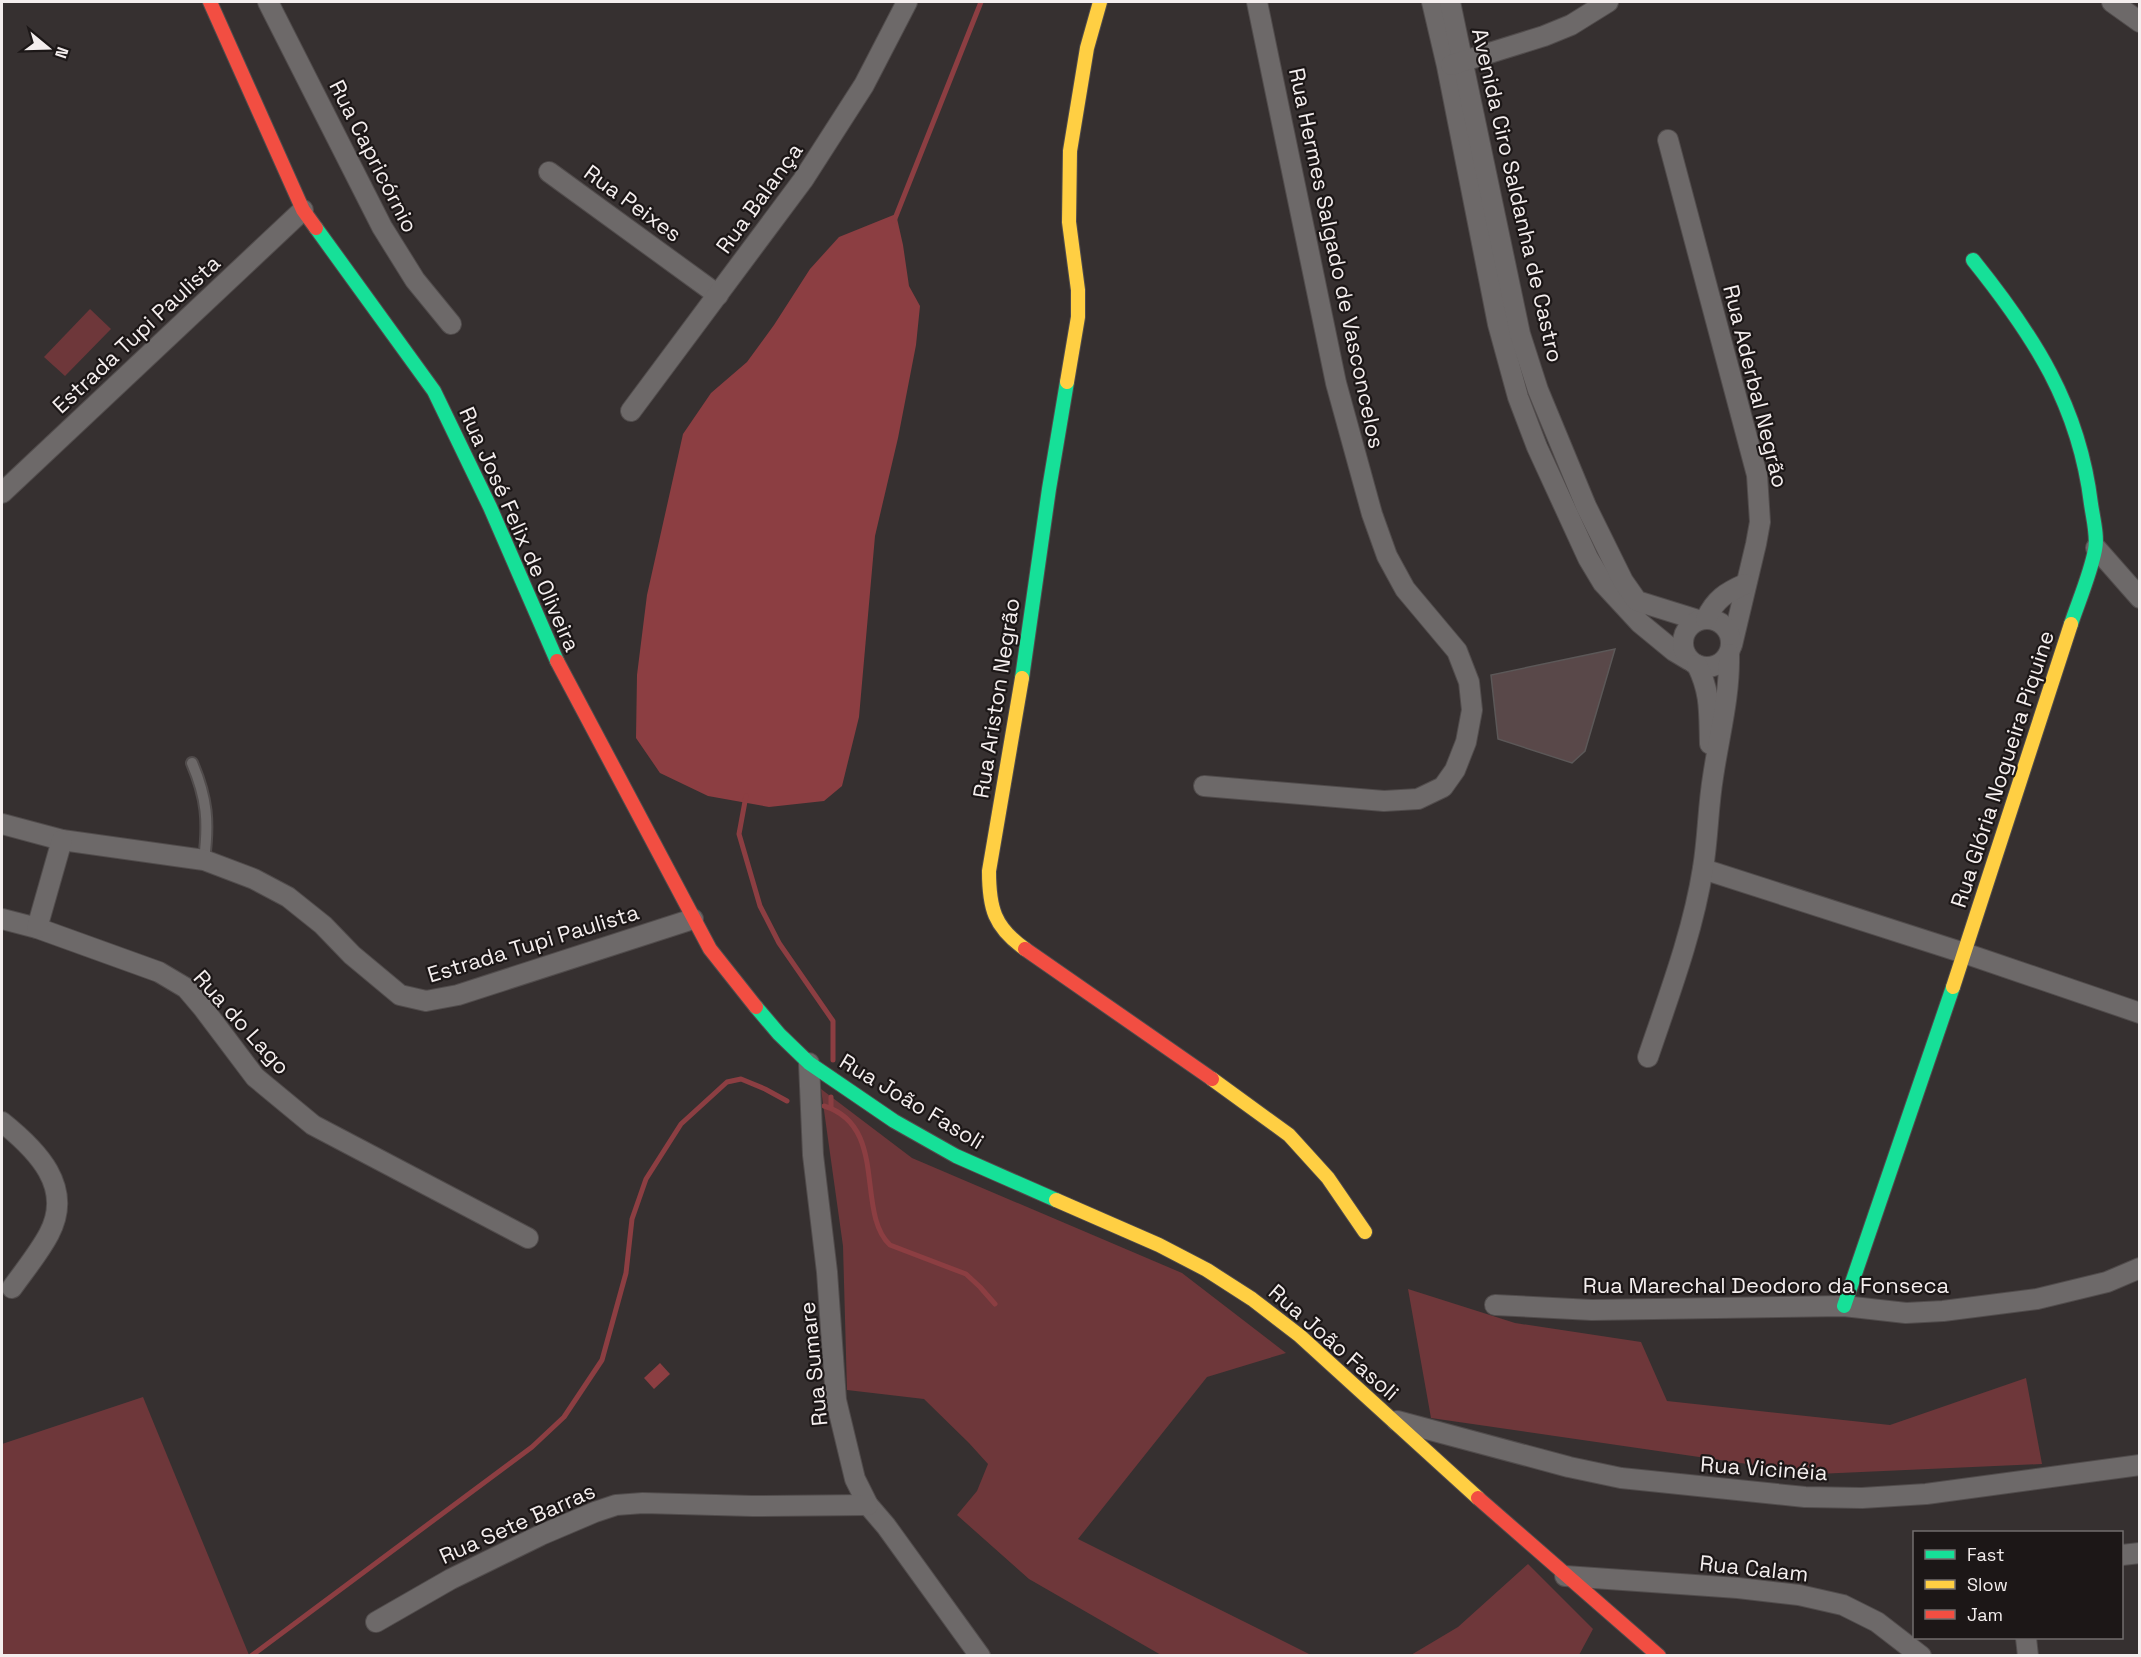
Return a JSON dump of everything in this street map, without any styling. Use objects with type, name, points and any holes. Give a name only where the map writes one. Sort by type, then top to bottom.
[{"type":"street","name":"Rua José Felix de Oliveira","points":[[210,2],[303,210],[434,391],[490,507],[564,677],[710,950],[753,1005],[808,1063]]},
{"type":"street","name":"Rua Capricórnio","points":[[268,2],[382,227],[415,280],[451,324]]},
{"type":"street","name":"Rua Balança","points":[[632,411],[803,180],[864,85],[907,2]]},
{"type":"street","name":"Rua Ariston Negrão","points":[[1100,2],[1087,48],[1070,151],[1069,222],[1078,290],[1078,316],[1049,489],[1027,649],[989,871],[989,897],[998,924],[1022,947],[1289,1135],[1328,1178],[1365,1232]]},
{"type":"street","name":"Rua Hermes Salgado de Vasconcelos","points":[[1204,786],[1384,801],[1418,799],[1443,786],[1455,770],[1466,742],[1472,710],[1469,682],[1456,651],[1405,589],[1387,556],[1372,514],[1336,383],[1257,2]]},
{"type":"street","name":"Avenida Ciro Saldanha de Castro","points":[[1432,2],[1455,64],[1520,334],[1538,390],[1586,506],[1623,581],[1637,601],[1702,619]]},
{"type":"street","name":"Avenida Ciro Saldanha de Castro","points":[[1450,2],[1455,64],[1498,324],[1507,360],[1537,447],[1588,558],[1604,584],[1627,610],[1659,638],[1693,662]]},
{"type":"street","points":[[1455,64],[1544,36],[1571,25],[1608,2]]},
{"type":"street","points":[[2112,2],[2139,22]]},
{"type":"street","name":"Rua Aderbal Negrão","points":[[1648,1057],[1690,924],[1703,869],[1713,779],[1729,676],[1730,650],[1760,522],[1757,475],[1668,140]]},
{"type":"street","name":"Rua Peixes","points":[[549,172],[718,295]]},
{"type":"street","name":"Estrada Tupi Paulista","points":[[2,493],[303,210]]},
{"type":"street","name":"Rua Glória Nogueira Piquine","points":[[1844,1306],[1964,953],[2096,548],[2088,484],[2074,424],[2033,340],[2009,304],[1973,260]]},
{"type":"street","points":[[1568,516],[1586,506]]},
{"type":"street","points":[[2096,548],[2139,598]]},
{"type":"street","points":[[1713,779],[1709,698],[1705,682],[1683,646],[1683,638],[1686,630],[1702,619],[1720,597],[1746,584]]},
{"type":"street","points":[[1693,662],[1706,668],[1715,666],[1723,662],[1730,650],[1731,638],[1725,626],[1719,622],[1702,619]]},
{"type":"street","name":"Estrada Tupi Paulista","points":[[2,824],[62,840],[204,860],[254,879],[288,897],[323,925],[352,955],[400,995],[426,1001],[458,995],[693,919]]},
{"type":"street","points":[[37,928],[62,840]]},
{"type":"street","points":[[1703,869],[1964,953],[2139,1013]]},
{"type":"street","name":"Rua do Lago","points":[[2,919],[37,928],[159,972],[186,988],[255,1077],[314,1125],[528,1238]]},
{"type":"street","name":"Rua João Fasoli","points":[[808,1063],[894,1121],[956,1156],[1160,1245],[1207,1270],[1252,1299],[1300,1336],[1565,1576],[1659,1656]]},
{"type":"street","name":"Rua Sumare","points":[[808,1063],[813,1155],[827,1272],[836,1400],[855,1479],[868,1505],[886,1526],[980,1656]]},
{"type":"street","points":[[2,1122],[35,1152],[54,1181],[58,1206],[50,1233],[12,1288]]},
{"type":"street","name":"Rua Marechal Deodoro da Fonseca","points":[[1495,1305],[1592,1310],[1844,1306],[1905,1313],[1943,1311],[2037,1299],[2107,1282],[2139,1268]]},
{"type":"street","name":"Rua Vicinéia","points":[[1391,1419],[1536,1459],[1621,1479],[1805,1497],[1863,1498],[1926,1494],[2139,1465]]},
{"type":"street","name":"Rua Sete Barras","points":[[376,1622],[460,1574],[541,1535],[616,1505],[643,1503],[752,1506],[868,1505]]},
{"type":"street","points":[[2123,1555],[2139,1553]]},
{"type":"street","name":"Rua Calam","points":[[1565,1576],[1738,1588],[1799,1595],[1843,1605],[1876,1622],[1921,1656]]},
{"type":"street","points":[[2026,1639],[2028,1656]]},
{"type":"lane","points":[[192,763],[204,795],[207,811],[208,825],[204,860]]},
{"type":"shaded area","points":[[896,214],[909,286],[920,306],[916,345],[898,438],[875,536],[859,717],[842,786],[824,801],[769,807],[708,796],[660,773],[636,738],[637,675],[647,595],[683,434],[711,393],[747,362],[810,269],[839,237]]},
{"type":"shaded area","points":[[90,309],[111,329],[65,376],[44,357]]},
{"type":"shaded area","points":[[821,1089],[912,1158],[1182,1273],[1286,1353],[1207,1377],[1078,1539],[1311,1655],[1161,1655],[1029,1579],[957,1515],[977,1491],[988,1464],[924,1399],[847,1390],[843,1246]]},
{"type":"shaded area","points":[[1408,1289],[1515,1323],[1641,1342],[1667,1401],[1890,1425],[2026,1378],[2042,1464],[1817,1474],[1431,1418]]},
{"type":"shaded area","points":[[660,1363],[670,1374],[654,1389],[644,1378]]},
{"type":"shaded area","points":[[143,1397],[249,1655],[2,1655],[2,1444]]},
{"type":"shaded area","points":[[1528,1564],[1593,1629],[1579,1655],[1411,1655],[1458,1627]]},
{"type":"building","points":[[1615,649],[1585,751],[1572,763],[1498,739],[1491,675]]},
{"type":"waterway","points":[[894,221],[981,2]]},
{"type":"waterway","points":[[746,796],[739,834],[760,906],[779,943],[833,1021],[833,1060]]},
{"type":"waterway","points":[[251,1656],[532,1447],[564,1417],[602,1360],[626,1273],[632,1219],[646,1179],[681,1124],[727,1082],[741,1079],[787,1101]]},
{"type":"waterway","points":[[831,1097],[831,1108]]},
{"type":"waterway","points":[[824,1106],[844,1116],[857,1132],[864,1150],[874,1212],[880,1230],[890,1245],[966,1274],[995,1304]]},
{"type":"traffic: fast","points":[[316,228],[434,391],[490,507],[557,661]]},
{"type":"traffic: fast","points":[[1973,260],[2015,316],[2050,373],[2076,435],[2085,468],[2096,539],[2090,569],[2071,624]]},
{"type":"traffic: fast","points":[[1022,678],[1067,382]]},
{"type":"traffic: fast","points":[[1844,1306],[1953,987]]},
{"type":"traffic: fast","points":[[756,1007],[779,1034],[809,1063],[894,1121],[956,1156],[1056,1200]]},
{"type":"traffic: slow","points":[[1067,382],[1078,317],[1078,290],[1069,222],[1070,151],[1087,48],[1100,2]]},
{"type":"traffic: slow","points":[[1953,987],[2071,624]]},
{"type":"traffic: slow","points":[[1022,678],[989,871],[990,896],[995,916],[1006,933],[1025,949]]},
{"type":"traffic: slow","points":[[1212,1079],[1289,1135],[1328,1178],[1365,1232]]},
{"type":"traffic: slow","points":[[1056,1200],[1159,1245],[1207,1270],[1252,1299],[1300,1336],[1478,1498]]},
{"type":"traffic: jam","points":[[210,2],[303,210],[316,228]]},
{"type":"traffic: jam","points":[[557,661],[710,949],[756,1007]]},
{"type":"traffic: jam","points":[[1025,949],[1212,1079]]},
{"type":"traffic: jam","points":[[1478,1498],[1659,1656]]}]
